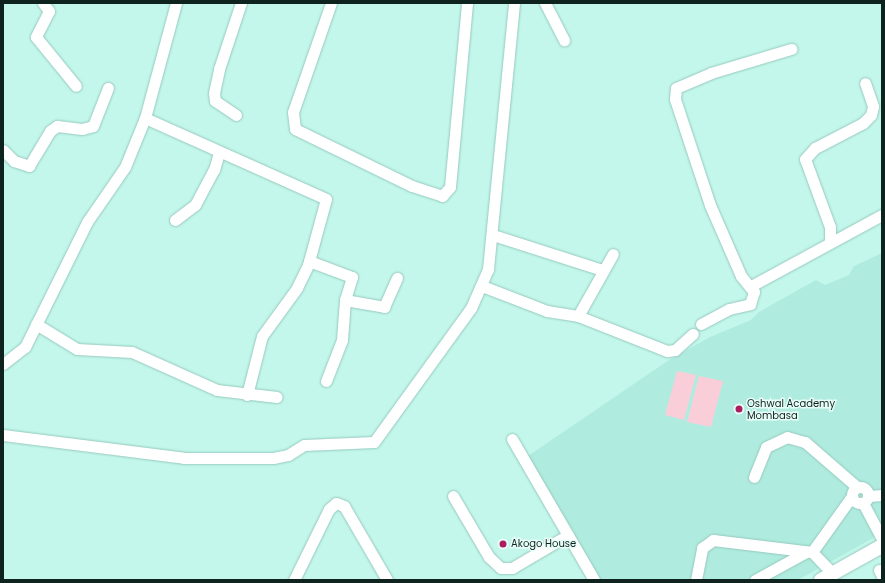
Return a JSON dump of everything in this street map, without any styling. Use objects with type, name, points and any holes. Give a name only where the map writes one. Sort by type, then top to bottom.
[{"type":"main road","points":[[827,577],[882,546]]},
{"type":"street","points":[[43,3],[49,11],[36,37],[76,86]]},
{"type":"street","points":[[3,364],[25,346],[87,222],[122,174],[145,118],[176,3]]},
{"type":"street","points":[[236,115],[216,101],[214,93],[219,69],[241,3]]},
{"type":"street","points":[[331,3],[293,112],[295,129],[412,186],[442,196],[450,187],[467,3]]},
{"type":"street","points":[[3,435],[184,458],[283,457],[304,445],[369,444],[378,438],[443,350],[482,286],[491,260],[514,3]]},
{"type":"street","points":[[545,3],[564,40]]},
{"type":"street","points":[[701,324],[728,309],[750,304],[755,298],[752,286],[741,276],[710,205],[676,91],[681,84],[710,73],[791,49]]},
{"type":"street","points":[[830,242],[830,227],[805,159],[815,148],[864,123],[878,109],[865,83]]},
{"type":"street","points":[[3,150],[14,161],[29,166],[50,131],[57,126],[82,129],[93,126],[108,88]]},
{"type":"street","points":[[145,118],[326,199],[309,261],[297,288],[262,336],[247,395]]},
{"type":"street","points":[[175,220],[195,205],[214,170],[219,152]]},
{"type":"street","points":[[752,286],[830,242],[882,215]]},
{"type":"street","points":[[493,235],[602,270]]},
{"type":"street","points":[[578,316],[602,270],[613,254]]},
{"type":"street","points":[[309,261],[352,277],[345,300],[342,340],[326,381]]},
{"type":"street","points":[[345,300],[384,307],[397,278]]},
{"type":"street","points":[[482,286],[547,311],[578,316],[667,351],[675,350],[693,334]]},
{"type":"street","points":[[36,324],[77,349],[132,352],[187,379],[247,395],[277,397]]},
{"type":"street","points":[[754,477],[766,447],[787,437],[805,442],[855,491],[855,501],[882,495]]},
{"type":"street","points":[[512,439],[594,580]]},
{"type":"street","points":[[754,580],[809,552],[855,491]]},
{"type":"street","points":[[452,496],[489,557],[501,568],[512,568],[568,534]]},
{"type":"street","points":[[866,499],[882,538]]},
{"type":"street","points":[[294,580],[329,509],[336,503],[344,506],[387,580]]},
{"type":"street","points":[[696,580],[702,548],[713,540],[809,552],[827,577]]},
{"type":"shaded area","name":"Oshwal Academy Mombasa","points":[[882,253],[882,533],[798,580],[598,580],[528,456],[666,362],[710,337],[751,320],[759,312],[816,280],[825,285],[849,275],[854,266]]},
{"type":"shaded area","points":[[677,371],[696,375],[684,420],[665,415]]},
{"type":"shaded area","points":[[699,376],[723,381],[711,427],[687,422]]},
{"type":"place","name":"Oshwal Academy Mombasa","points":[[739,409]]},
{"type":"place","name":"Akogo House","points":[[503,544]]}]
